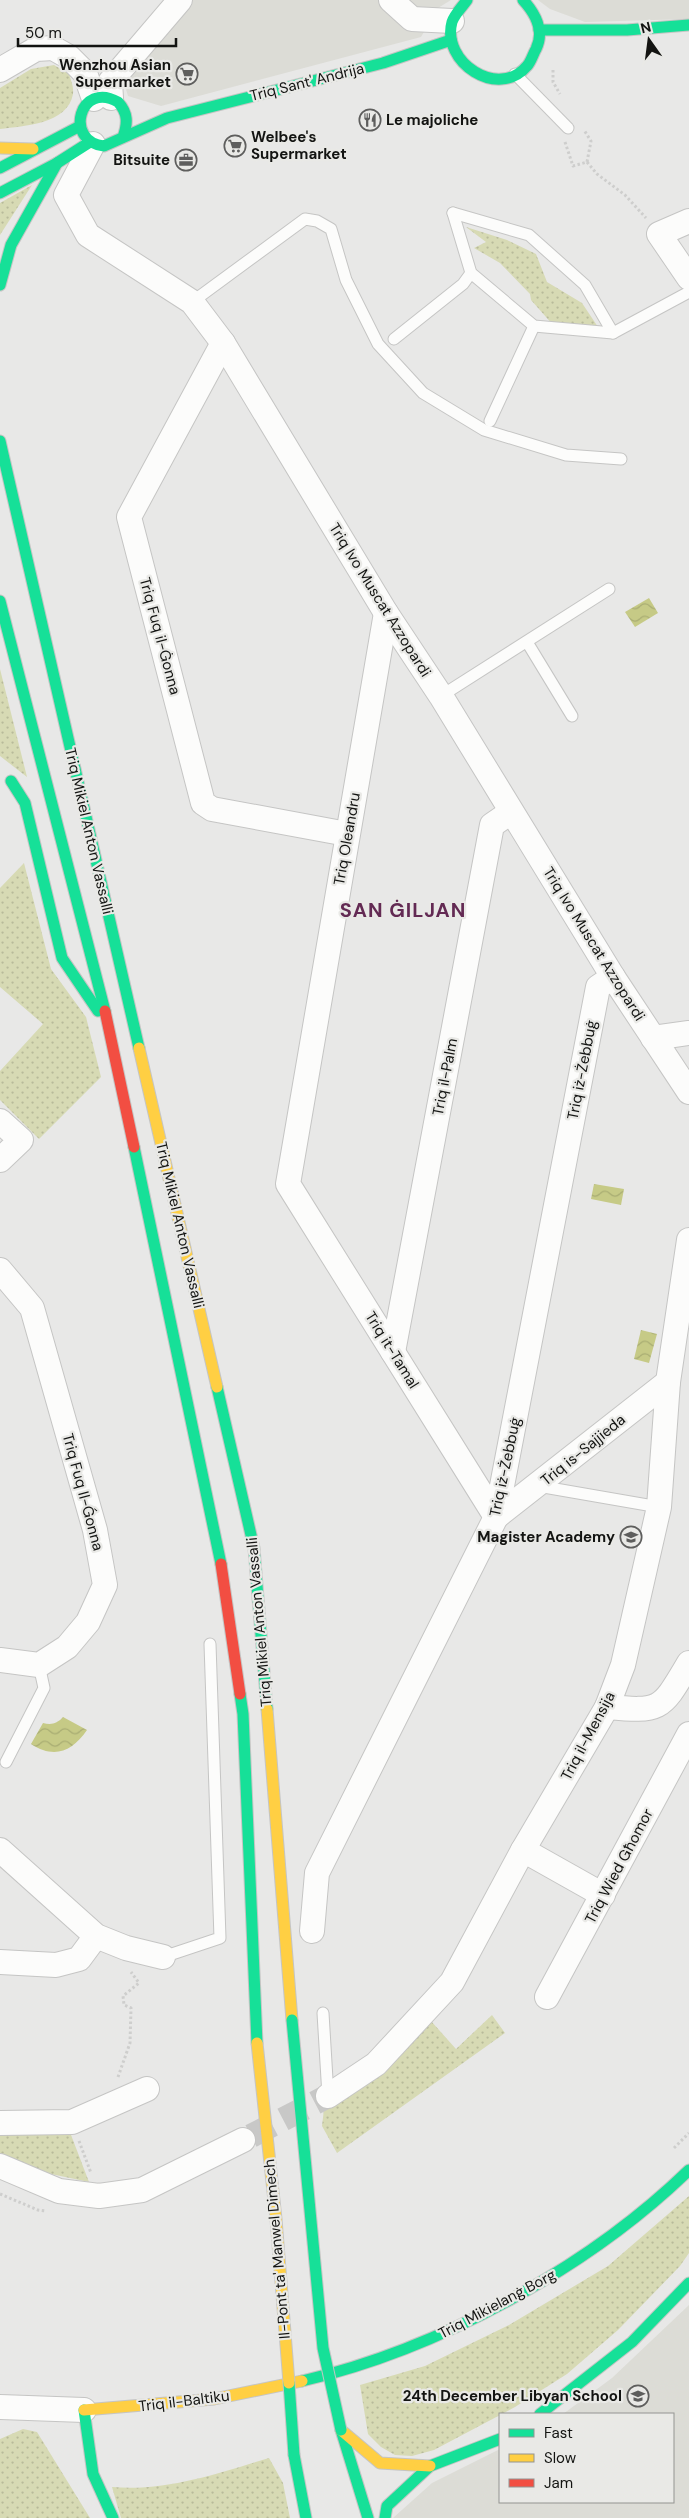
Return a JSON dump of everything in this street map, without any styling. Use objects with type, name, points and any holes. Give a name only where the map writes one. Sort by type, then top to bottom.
[{"type":"main road","points":[[467,0],[460,6],[451,30],[458,60],[468,70],[481,77],[495,79],[515,74],[530,62],[535,53],[539,30],[532,9],[523,0]]},
{"type":"main road","points":[[539,30],[627,30],[689,25]]},
{"type":"main road","name":"Triq Sant' Andrija","points":[[0,168],[33,149],[88,138],[110,145],[162,119],[384,63],[451,30]]},
{"type":"main road","name":"Triq Sant' Andrija","points":[[122,108],[162,119]]},
{"type":"main road","points":[[88,138],[82,110],[122,108],[127,130],[123,137]]},
{"type":"main road","name":"Triq Sant' Andrija","points":[[0,193],[57,163],[88,138]]},
{"type":"main road","points":[[0,148],[33,149]]},
{"type":"main road","points":[[0,285],[11,245],[57,163]]},
{"type":"main road","name":"Triq Mikiel Anton Vassalli","points":[[0,441],[254,1548],[292,2020],[323,2348],[341,2430]]},
{"type":"main road","name":"Triq Mikiel Anton Vassalli","points":[[0,601],[109,1026],[218,1546],[243,1724],[257,2042]]},
{"type":"main road","points":[[6,776],[26,803],[62,958],[109,1026]]},
{"type":"main road","name":"Il-Pont ta' Manwel Dimech","points":[[257,2042],[276,2219],[294,2455],[306,2518]]},
{"type":"main road","name":"Triq Mikielanġ Borg","points":[[365,2363],[432,2338],[502,2305],[551,2276],[603,2241],[672,2187],[689,2170]]},
{"type":"main road","points":[[541,2413],[632,2342],[689,2283]]},
{"type":"main road","name":"Triq il-Baltiku","points":[[84,2410],[170,2405],[257,2392],[365,2363]]},
{"type":"main road","points":[[84,2410],[93,2474],[113,2518]]},
{"type":"main road","points":[[341,2430],[380,2463],[430,2466]]},
{"type":"main road","points":[[341,2430],[368,2518]]},
{"type":"main road","points":[[385,2518],[387,2506],[430,2466],[499,2439]]},
{"type":"street","points":[[122,108],[110,82],[180,0]]},
{"type":"street","points":[[391,0],[412,19],[451,30]]},
{"type":"street","points":[[0,70],[36,49],[53,48],[69,57],[122,108]]},
{"type":"street","name":"Triq Ivo Muscat Azzopardi","points":[[88,138],[66,195],[88,235],[192,302],[223,343],[386,613],[440,696],[613,978],[689,1092]]},
{"type":"street","points":[[689,221],[659,234],[689,278]]},
{"type":"street","name":"Triq Fuq il-Ġonna","points":[[223,343],[129,518],[203,803],[212,810],[347,834]]},
{"type":"street","name":"Triq Oleandru","points":[[288,1184],[386,613]]},
{"type":"street","name":"Triq il-Palm","points":[[394,1352],[492,825],[511,812]]},
{"type":"street","name":"Triq iż-Żebbuġ","points":[[312,1931],[317,1873],[496,1517],[598,987],[613,978]]},
{"type":"street","points":[[653,1038],[689,1033]]},
{"type":"street","points":[[0,1121],[21,1140],[0,1160]]},
{"type":"street","name":"Triq it-Tamal","points":[[288,1184],[496,1517]]},
{"type":"street","name":"Triq il-Mensija","points":[[328,2096],[376,2064],[452,1982],[523,1850],[607,1707],[623,1665],[659,1508],[668,1382],[689,1240]]},
{"type":"street","name":"Triq Fuq Il-Ǵonna","points":[[0,1270],[32,1308],[96,1530],[105,1585],[88,1622],[67,1647],[39,1665]]},
{"type":"street","name":"Triq is-Sajjieda","points":[[496,1517],[538,1486],[668,1382]]},
{"type":"street","points":[[0,1660],[39,1665]]},
{"type":"street","points":[[607,1707],[653,1708],[669,1696],[689,1663]]},
{"type":"street","name":"Triq Wied Għomor","points":[[547,1997],[689,1734]]},
{"type":"street","points":[[523,1850],[603,1896]]},
{"type":"street","points":[[6,1858],[96,1936],[126,1948],[163,1957]]},
{"type":"street","points":[[0,1962],[56,1965],[79,1958],[96,1936]]},
{"type":"street","points":[[0,2123],[72,2122],[147,2089]]},
{"type":"street","points":[[0,2166],[59,2191],[99,2196],[142,2190],[243,2140]]},
{"type":"street","name":"Triq il-Baltiku","points":[[0,2407],[84,2410]]},
{"type":"lane","points":[[515,74],[565,132]]},
{"type":"lane","points":[[613,333],[585,285],[529,236],[453,213],[471,273],[534,326],[613,333],[689,292]]},
{"type":"lane","points":[[192,302],[305,219],[317,221],[331,229],[346,280],[378,344],[423,393],[484,430],[566,456],[622,459]]},
{"type":"lane","points":[[394,338],[463,284],[471,273]]},
{"type":"lane","points":[[490,421],[534,326]]},
{"type":"lane","points":[[440,696],[609,589]]},
{"type":"lane","points":[[527,642],[572,716]]},
{"type":"lane","points":[[538,1486],[659,1508]]},
{"type":"lane","points":[[163,1957],[220,1938],[210,1644]]},
{"type":"lane","points":[[6,1762],[44,1688],[39,1665]]},
{"type":"lane","points":[[323,2013],[328,2096]]},
{"type":"path","points":[[554,66],[553,82],[567,101]]},
{"type":"path","points":[[581,124],[591,141],[587,162]]},
{"type":"path","points":[[565,132],[573,166],[587,162]]},
{"type":"path","points":[[587,162],[597,174],[625,194],[659,234]]},
{"type":"path","points":[[108,2106],[130,2042],[131,2008],[124,2005],[123,1996],[138,1982],[124,1958],[126,1948]]},
{"type":"path","points":[[72,2122],[99,2196]]},
{"type":"path","points":[[674,2148],[689,2133]]},
{"type":"shaded area","points":[[193,0],[451,0],[438,8],[421,37],[161,106],[128,96],[124,83]]},
{"type":"shaded area","points":[[538,0],[689,0],[689,19],[585,22],[550,9]]},
{"type":"shaded area","points":[[54,65],[69,74],[72,84],[73,94],[63,112],[44,122],[0,129],[0,88],[31,69]]},
{"type":"shaded area","points":[[32,185],[0,235],[0,203]]},
{"type":"shaded area","points":[[466,227],[507,240],[536,254],[547,282],[582,303],[604,336],[561,334],[531,300],[530,294],[500,263],[474,248],[486,242]]},
{"type":"shaded area","points":[[0,669],[27,777],[0,756]]},
{"type":"shaded area","points":[[24,863],[51,969],[86,1017],[101,1077],[39,1139],[0,1100],[0,1071],[43,1024],[0,987],[0,888]]},
{"type":"shaded area","points":[[492,2015],[505,2033],[337,2153],[322,2126],[324,2109],[378,2072],[431,2021],[456,2049]]},
{"type":"shaded area","points":[[68,2127],[89,2182],[51,2174],[0,2153],[0,2130]]},
{"type":"shaded area","points":[[689,2196],[689,2253],[680,2266],[618,2330],[567,2374],[515,2407],[504,2413],[499,2413],[499,2415],[434,2450],[412,2456],[395,2455],[381,2447],[368,2434],[360,2385],[425,2366],[509,2325],[608,2266]]},
{"type":"shaded area","name":"24th December Libyan School","points":[[689,2305],[689,2518],[393,2518],[432,2483],[499,2450],[499,2503],[674,2503],[674,2413],[564,2413],[612,2378]]},
{"type":"shaded area","points":[[23,2429],[37,2432],[90,2518],[0,2518],[0,2439]]},
{"type":"shaded area","points":[[269,2458],[283,2483],[290,2518],[121,2518],[112,2487],[152,2487],[172,2484]]},
{"type":"water","points":[[649,598],[658,613],[635,627],[625,612]]},
{"type":"water","points":[[594,1184],[624,1189],[621,1205],[591,1199]]},
{"type":"water","points":[[641,1330],[657,1334],[649,1363],[634,1359]]},
{"type":"water","points":[[63,1717],[87,1730],[75,1744],[62,1751],[55,1752],[39,1749],[31,1744],[43,1723],[54,1723]]},
{"type":"tunnel","points":[[251,2136],[328,2096]]},
{"type":"traffic: fast","points":[[467,0],[452,22],[451,37],[455,51],[474,72],[488,78],[502,79],[515,76],[527,66],[539,42],[539,29],[535,16],[523,0]]},
{"type":"traffic: fast","points":[[539,30],[627,30],[689,25]]},
{"type":"traffic: fast","points":[[123,137],[126,118],[124,110],[118,102],[105,97],[94,99],[86,105],[81,114],[80,124],[84,134],[91,142],[104,146],[167,118],[383,63],[451,40]]},
{"type":"traffic: fast","points":[[0,168],[80,126]]},
{"type":"traffic: fast","points":[[0,193],[57,163],[90,142]]},
{"type":"traffic: fast","points":[[0,285],[11,245],[57,163]]},
{"type":"traffic: fast","points":[[0,441],[139,1048]]},
{"type":"traffic: fast","points":[[0,601],[105,1011]]},
{"type":"traffic: fast","points":[[11,781],[25,803],[62,958],[98,1011]]},
{"type":"traffic: fast","points":[[134,1147],[221,1564]]},
{"type":"traffic: fast","points":[[217,1387],[254,1548],[267,1709]]},
{"type":"traffic: fast","points":[[240,1694],[243,1714],[257,2043]]},
{"type":"traffic: fast","points":[[292,2020],[323,2348],[341,2430]]},
{"type":"traffic: fast","points":[[302,2381],[354,2367],[406,2348],[458,2326],[509,2300],[605,2240],[649,2206],[689,2170]]},
{"type":"traffic: fast","points":[[541,2413],[632,2342],[689,2283]]},
{"type":"traffic: fast","points":[[289,2383],[294,2455]]},
{"type":"traffic: fast","points":[[84,2410],[93,2474],[113,2518]]},
{"type":"traffic: fast","points":[[341,2430],[368,2518]]},
{"type":"traffic: fast","points":[[385,2518],[387,2506],[430,2466],[499,2439]]},
{"type":"traffic: fast","points":[[294,2455],[306,2518]]},
{"type":"traffic: slow","points":[[0,148],[33,149]]},
{"type":"traffic: slow","points":[[139,1048],[217,1387]]},
{"type":"traffic: slow","points":[[267,1709],[292,2020]]},
{"type":"traffic: slow","points":[[257,2043],[276,2219],[289,2383]]},
{"type":"traffic: slow","points":[[84,2410],[214,2399],[302,2381]]},
{"type":"traffic: slow","points":[[341,2430],[380,2463],[430,2466]]},
{"type":"traffic: jam","points":[[105,1011],[134,1147]]},
{"type":"traffic: jam","points":[[221,1564],[240,1694]]},
{"type":"place","name":"Wenzhou Asian Supermarket","points":[[187,74]]},
{"type":"place","name":"Le majoliche","points":[[370,120]]},
{"type":"place","name":"Welbee's Supermarket","points":[[235,146]]},
{"type":"place","name":"Bitsuite","points":[[186,160]]},
{"type":"place","name":"Magister Academy","points":[[631,1537]]},
{"type":"place","name":"24th December Libyan School","points":[[638,2396]]},
{"type":"district","name":"SAN ĠILJAN","points":[[403,910]]}]
